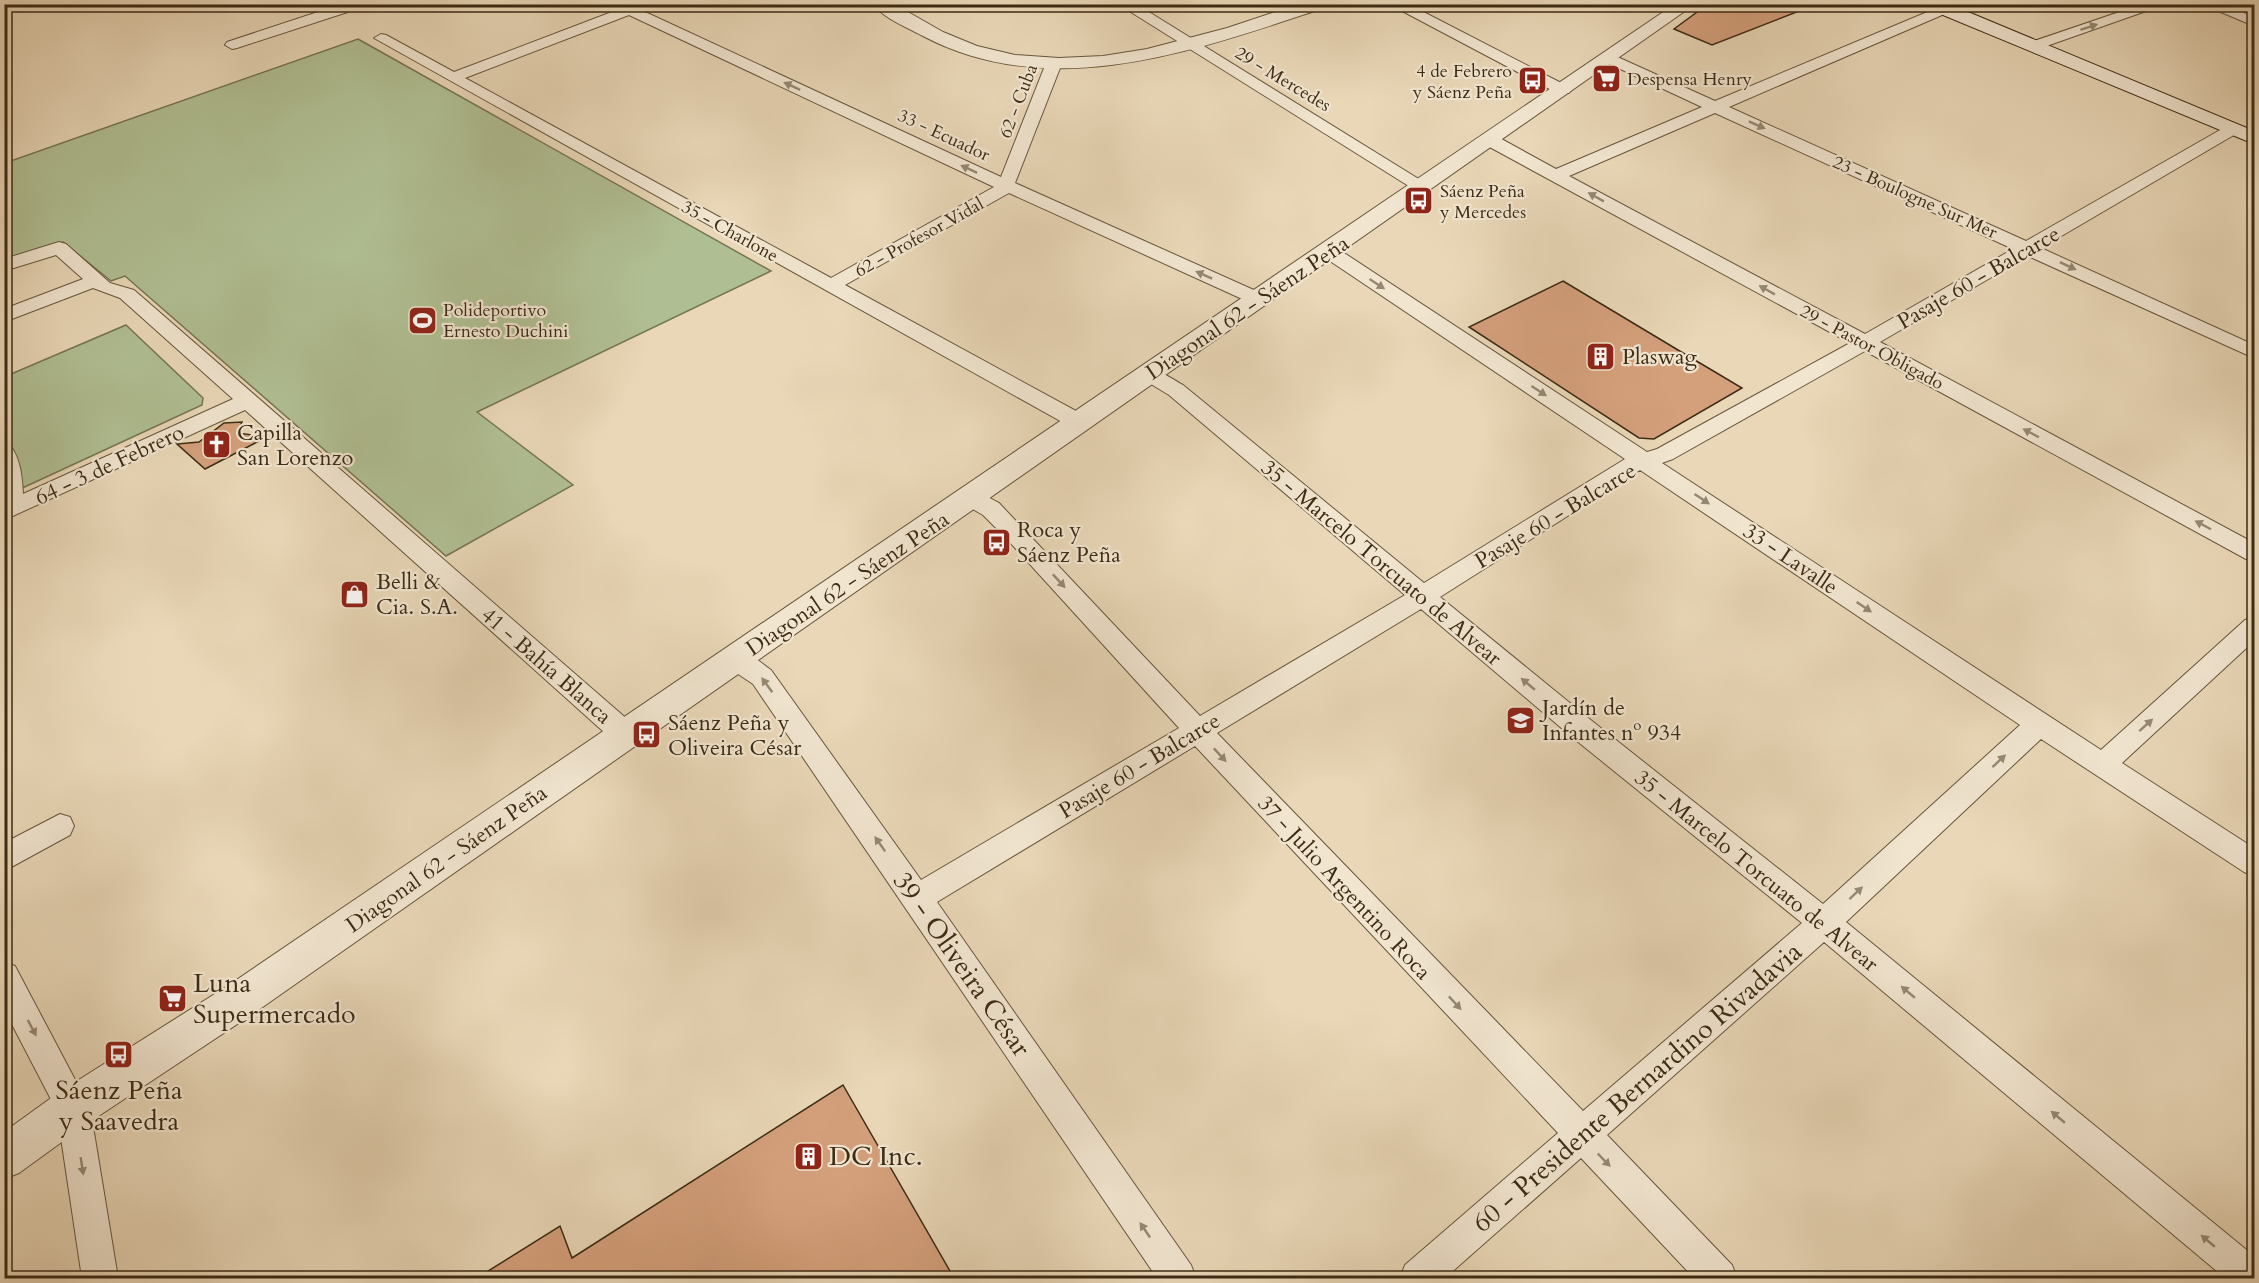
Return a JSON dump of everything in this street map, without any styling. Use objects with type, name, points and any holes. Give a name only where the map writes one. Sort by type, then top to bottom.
[{"type":"main road","points":[[1938,7],[2254,138]]},
{"type":"street","points":[[232,45],[358,4]]},
{"type":"street","points":[[454,77],[622,7],[653,4]]},
{"type":"street","points":[[881,4],[940,37],[972,50],[995,56],[1054,63],[1121,60],[1191,45],[1318,4]]},
{"type":"street","name":"29 - Mercedes","points":[[1125,4],[1421,186]]},
{"type":"street","points":[[1396,4],[1563,90]]},
{"type":"street","name":"Diagonal 62 - Sáenz Peña","points":[[4,1158],[74,1108],[243,998],[1687,4]]},
{"type":"street","points":[[2033,46],[2158,4]]},
{"type":"street","points":[[2209,4],[2254,22]]},
{"type":"street","name":"33 - Ecuador","points":[[622,7],[1005,185],[1258,298]]},
{"type":"street","points":[[1556,175],[1938,7]]},
{"type":"street","name":"35 - Charlone","points":[[381,38],[1078,422]]},
{"type":"street","name":"23 - Boulogne Sur Mer","points":[[1608,58],[2254,352]]},
{"type":"street","name":"62 - Cuba","points":[[1005,185],[1054,63]]},
{"type":"street","name":"Pasaje 60 - Balcarce","points":[[917,898],[1423,596],[1628,466],[1665,454],[1865,343],[2233,129]]},
{"type":"street","name":"29 - Pastor Obligado","points":[[1490,140],[2254,553]]},
{"type":"street","name":"62 - Profesor Vidal","points":[[830,286],[999,193],[1005,185]]},
{"type":"street","name":"41 - Bahía Blanca","points":[[4,265],[59,248],[95,281],[127,294],[625,734]]},
{"type":"street","name":"33 - Lavalle","points":[[1328,251],[2039,724],[2254,863]]},
{"type":"street","points":[[4,316],[95,281]]},
{"type":"street","name":"35 - Marcelo Torcuato de Alvear","points":[[1148,374],[1176,390],[1582,729],[1824,923],[2253,1278]]},
{"type":"street","name":"64 - 3 de Febrero","points":[[9,510],[246,400]]},
{"type":"street","points":[[4,453],[10,473],[9,510]]},
{"type":"street","name":"37 - Julio Argentino Roca","points":[[972,498],[991,509],[1014,532],[1197,730],[1580,1135],[1719,1278]]},
{"type":"street","points":[[2102,765],[2254,627]]},
{"type":"street","name":"39 - Oliveira César","points":[[735,659],[762,677],[1178,1278]]},
{"type":"street","name":"60 - Presidente Bernardino Rivadavia","points":[[1418,1278],[1824,923],[2039,724]]},
{"type":"street","points":[[4,858],[60,826]]},
{"type":"street","points":[[4,976],[74,1108],[100,1278]]},
{"type":"green space","name":"Polideportivo Ernesto Duchini","points":[[358,39],[771,271],[477,412],[573,485],[446,556],[125,276],[111,281],[63,242],[5,262],[5,163]]},
{"type":"green space","points":[[126,325],[203,398],[202,405],[5,496],[4,377]]},
{"type":"building","points":[[1708,4],[1812,4],[1812,6],[1712,45],[1674,29]]},
{"type":"building","name":"Plaswag","points":[[1563,281],[1742,388],[1654,439],[1639,438],[1469,327]]},
{"type":"building","name":"Capilla San Lorenzo","points":[[242,422],[237,433],[267,437],[205,469],[177,444],[199,442],[224,423]]},
{"type":"building","name":"DC Inc.","points":[[843,1085],[954,1278],[477,1278],[560,1226],[572,1258]]},
{"type":"place","name":"Despensa Henry","points":[[1606,79]]},
{"type":"place","name":"4 de Febrero y Sáenz Peña","points":[[1533,81]]},
{"type":"place","name":"Sáenz Peña y Mercedes","points":[[1419,201]]},
{"type":"place","name":"Polideportivo Ernesto Duchini","points":[[422,320]]},
{"type":"place","name":"Plaswag","points":[[1601,356]]},
{"type":"place","name":"Capilla San Lorenzo","points":[[216,445]]},
{"type":"place","name":"Roca y Sáenz Peña","points":[[996,542]]},
{"type":"place","name":"Belli & Cia. S.A.","points":[[355,594]]},
{"type":"place","name":"Jardín de Infantes nº 934","points":[[1521,720]]},
{"type":"place","name":"Sáenz Peña y Oliveira César","points":[[647,735]]},
{"type":"place","name":"Luna Supermercado","points":[[172,999]]},
{"type":"place","name":"Sáenz Peña y Saavedra","points":[[119,1055]]},
{"type":"place","name":"DC Inc.","points":[[808,1156]]}]
